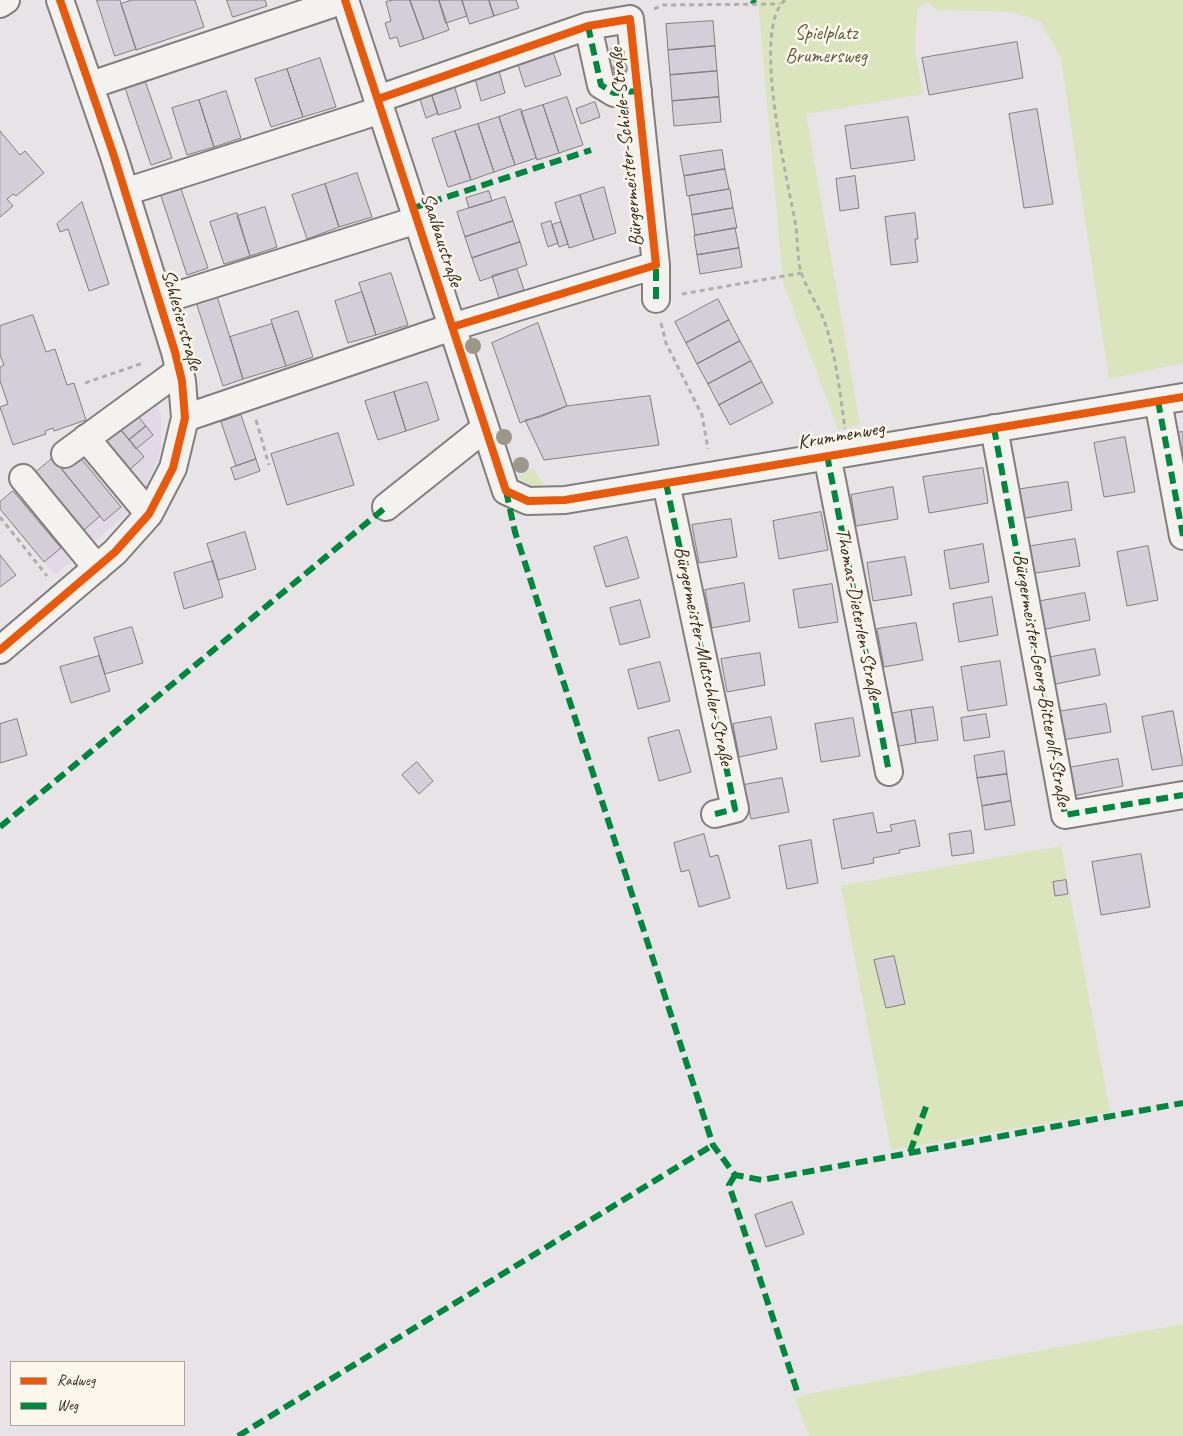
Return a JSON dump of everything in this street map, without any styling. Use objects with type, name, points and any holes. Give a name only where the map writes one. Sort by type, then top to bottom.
[{"type":"street","points":[[0,4],[6,0]]},
{"type":"street","name":"Schlesierstraße","points":[[0,650],[115,552],[149,514],[173,468],[185,418],[177,361],[91,85],[60,0]]},
{"type":"street","points":[[91,85],[345,0]]},
{"type":"street","name":"Saalbaustraße","points":[[345,0],[506,491]]},
{"type":"street","name":"Bürgermeister-Schiele-Straße","points":[[125,192],[380,105],[588,26],[630,19],[656,265],[656,299]]},
{"type":"street","name":"Bürgermeister-Schiele-Straße","points":[[588,26],[601,85],[614,93],[638,92]]},
{"type":"street","points":[[159,301],[417,220]]},
{"type":"street","name":"Bürgermeister-Schiele-Straße","points":[[185,418],[452,327],[656,265]]},
{"type":"street","points":[[65,454],[177,361]]},
{"type":"street","points":[[1171,399],[1183,536]]},
{"type":"street","name":"Krummenweg","points":[[506,491],[528,501],[565,500],[1171,399]]},
{"type":"street","points":[[386,507],[485,428]]},
{"type":"street","name":"Bürgermeister-Georg-Bitterolf-Straße","points":[[994,428],[1065,816],[1183,795]]},
{"type":"street","points":[[86,438],[149,514]]},
{"type":"street","name":"Thomas-Dieterlen-Straße","points":[[827,455],[889,772]]},
{"type":"street","points":[[24,478],[96,568]]},
{"type":"street","name":"Bürgermeister-Mutschler-Straße","points":[[666,482],[735,809],[715,814]]},
{"type":"path","points":[[785,0],[780,4],[773,22],[771,72],[777,128],[796,229],[801,274],[824,320],[834,360],[846,431]]},
{"type":"path","points":[[630,19],[663,5],[780,4]]},
{"type":"path","points":[[710,457],[702,416],[666,343],[656,299],[801,274]]},
{"type":"path","points":[[85,383],[177,361]]},
{"type":"path","points":[[254,415],[269,465]]},
{"type":"path","points":[[0,517],[62,597]]},
{"type":"shaded area","points":[[150,385],[161,415],[161,450],[140,503],[55,575],[0,509],[0,502]]},
{"type":"green space","name":"Spielplatz Brumersweg","points":[[758,0],[1183,0],[1183,363],[1109,379],[1061,59],[1041,22],[1013,12],[937,10],[927,2],[917,9],[915,51],[923,94],[806,114],[860,425],[838,429],[783,282]]},
{"type":"green space","points":[[533,469],[549,491],[617,478],[618,485],[578,492],[554,493],[530,485],[518,476]]},
{"type":"green space","points":[[1061,846],[1110,1112],[891,1150],[841,886]]},
{"type":"green space","points":[[1183,1324],[1183,1436],[809,1436],[795,1399],[803,1395]]},
{"type":"building","points":[[97,0],[120,0],[136,49],[115,56]]},
{"type":"building","points":[[132,0],[195,0],[204,27],[136,50],[121,4]]},
{"type":"building","points":[[227,0],[265,0],[267,6],[233,17]]},
{"type":"building","points":[[410,0],[424,39],[400,47],[397,37],[390,39],[385,23],[391,21],[386,2]]},
{"type":"building","points":[[410,0],[439,0],[449,30],[424,39]]},
{"type":"building","points":[[439,0],[462,0],[467,16],[446,23]]},
{"type":"building","points":[[462,0],[489,0],[494,16],[470,24]]},
{"type":"building","points":[[489,0],[516,0],[519,8],[494,16]]},
{"type":"building","points":[[713,21],[715,46],[668,50],[666,24]]},
{"type":"building","points":[[1017,42],[1023,78],[929,95],[922,58]]},
{"type":"building","points":[[715,46],[717,71],[670,75],[668,50]]},
{"type":"building","points":[[553,52],[561,75],[525,87],[518,65]]},
{"type":"building","points":[[320,58],[336,107],[303,117],[287,69]]},
{"type":"building","points":[[287,69],[303,117],[271,127],[255,79]]},
{"type":"building","points":[[499,71],[505,93],[481,101],[475,79]]},
{"type":"building","points":[[717,71],[719,97],[672,101],[670,75]]},
{"type":"building","points":[[143,75],[172,158],[151,165],[123,82]]},
{"type":"building","points":[[454,85],[461,108],[438,115],[431,93]]},
{"type":"building","points":[[226,91],[241,138],[214,147],[199,100]]},
{"type":"building","points":[[431,93],[438,113],[426,118],[419,96]]},
{"type":"building","points":[[567,97],[583,145],[559,153],[543,105]]},
{"type":"building","points":[[719,97],[721,122],[674,126],[672,101]]},
{"type":"building","points":[[199,100],[214,147],[187,155],[172,108]]},
{"type":"building","points":[[595,102],[600,117],[581,124],[576,109]]},
{"type":"building","points":[[543,105],[559,153],[537,160],[521,112]]},
{"type":"building","points":[[521,109],[536,158],[515,165],[499,117]]},
{"type":"building","points":[[1037,109],[1053,204],[1024,208],[1009,114]]},
{"type":"building","points":[[499,117],[515,165],[494,172],[478,124]]},
{"type":"building","points":[[908,117],[915,160],[851,169],[845,126]]},
{"type":"building","points":[[478,124],[494,172],[471,180],[455,131]]},
{"type":"building","points":[[0,131],[20,155],[25,151],[44,173],[16,196],[13,194],[7,199],[13,206],[0,217]]},
{"type":"building","points":[[455,131],[471,180],[448,187],[432,139]]},
{"type":"building","points":[[722,150],[725,169],[684,176],[680,156]]},
{"type":"building","points":[[725,169],[729,189],[687,196],[684,176]]},
{"type":"building","points":[[357,173],[372,217],[339,227],[325,184]]},
{"type":"building","points":[[855,176],[859,208],[840,211],[836,179]]},
{"type":"building","points":[[179,183],[208,268],[187,275],[159,190]]},
{"type":"building","points":[[325,184],[339,227],[307,239],[292,195]]},
{"type":"building","points":[[604,187],[616,233],[594,240],[580,195]]},
{"type":"building","points":[[730,189],[733,208],[692,215],[689,196]]},
{"type":"building","points":[[489,191],[492,201],[469,208],[466,198]]},
{"type":"building","points":[[580,195],[594,240],[569,248],[555,203]]},
{"type":"building","points":[[505,197],[513,221],[465,237],[457,212]]},
{"type":"building","points":[[82,202],[109,284],[89,291],[68,229],[60,232],[57,224]]},
{"type":"building","points":[[265,207],[277,247],[250,256],[237,216]]},
{"type":"building","points":[[733,208],[737,228],[695,235],[692,215]]},
{"type":"building","points":[[237,213],[250,256],[224,264],[210,222]]},
{"type":"building","points":[[915,213],[918,239],[915,239],[918,262],[891,265],[885,217]]},
{"type":"building","points":[[513,221],[520,242],[472,258],[465,237]]},
{"type":"building","points":[[551,221],[558,243],[548,247],[541,224]]},
{"type":"building","points":[[561,222],[568,244],[559,247],[552,225]]},
{"type":"building","points":[[735,228],[739,248],[697,255],[694,236]]},
{"type":"building","points":[[520,242],[527,265],[480,281],[472,258]]},
{"type":"building","points":[[739,248],[742,267],[700,274],[697,255]]},
{"type":"building","points":[[517,269],[524,290],[499,298],[492,276]]},
{"type":"building","points":[[391,273],[408,325],[376,335],[359,283]]},
{"type":"building","points":[[362,292],[376,335],[348,343],[335,301]]},
{"type":"building","points":[[216,293],[243,379],[223,386],[195,299]]},
{"type":"building","points":[[718,299],[729,320],[686,343],[675,322]]},
{"type":"building","points":[[298,311],[313,357],[286,366],[271,320]]},
{"type":"building","points":[[33,315],[46,352],[55,349],[67,385],[74,383],[86,420],[54,431],[53,428],[45,431],[46,434],[13,445],[0,407],[8,404],[0,381],[0,367],[4,365],[0,355],[0,326]]},
{"type":"building","points":[[729,320],[740,341],[697,364],[686,343]]},
{"type":"building","points":[[538,323],[567,406],[520,423],[492,343]]},
{"type":"building","points":[[272,324],[286,366],[243,379],[230,337]]},
{"type":"building","points":[[740,341],[751,361],[708,384],[697,364]]},
{"type":"building","points":[[751,361],[762,382],[719,405],[708,384]]},
{"type":"building","points":[[427,382],[439,420],[406,431],[394,392]]},
{"type":"building","points":[[762,382],[773,403],[730,425],[719,405]]},
{"type":"building","points":[[394,392],[406,431],[378,440],[365,401]]},
{"type":"building","points":[[650,396],[659,445],[544,460],[525,420],[540,417],[567,406]]},
{"type":"building","points":[[133,410],[146,426],[129,440],[116,424]]},
{"type":"building","points":[[241,415],[256,459],[236,466],[221,422]]},
{"type":"building","points":[[116,424],[144,457],[129,470],[101,436]]},
{"type":"building","points":[[146,426],[153,435],[136,449],[129,440]]},
{"type":"building","points":[[1183,432],[1183,481],[1174,433]]},
{"type":"building","points":[[338,433],[354,485],[287,505],[271,454]]},
{"type":"building","points":[[1125,437],[1135,492],[1104,497],[1094,443]]},
{"type":"building","points":[[79,456],[121,507],[104,521],[62,470]]},
{"type":"building","points":[[53,458],[100,516],[84,530],[36,472]]},
{"type":"building","points":[[256,459],[260,471],[235,480],[231,468]]},
{"type":"building","points":[[983,468],[988,503],[929,513],[923,477]]},
{"type":"building","points":[[1068,482],[1072,510],[1020,519],[1015,490]]},
{"type":"building","points":[[893,487],[898,519],[856,526],[851,495]]},
{"type":"building","points":[[13,491],[61,548],[44,562],[0,509],[0,502]]},
{"type":"building","points":[[821,512],[828,550],[779,559],[773,521]]},
{"type":"building","points":[[731,519],[737,557],[699,563],[692,525]]},
{"type":"building","points":[[245,532],[256,569],[218,580],[207,544]]},
{"type":"building","points":[[627,537],[639,578],[606,587],[594,547]]},
{"type":"building","points":[[1075,539],[1080,566],[1030,574],[1026,547]]},
{"type":"building","points":[[983,544],[989,582],[950,589],[944,551]]},
{"type":"building","points":[[1148,546],[1158,600],[1127,606],[1117,552]]},
{"type":"building","points":[[0,555],[16,575],[0,587]]},
{"type":"building","points":[[905,557],[912,595],[873,601],[867,563]]},
{"type":"building","points":[[213,561],[223,597],[184,609],[174,573]]},
{"type":"building","points":[[744,583],[750,621],[712,628],[705,590]]},
{"type":"building","points":[[832,584],[838,622],[799,628],[793,590]]},
{"type":"building","points":[[1085,593],[1090,620],[1041,630],[1036,602]]},
{"type":"building","points":[[992,597],[998,635],[959,642],[953,604]]},
{"type":"building","points":[[640,600],[650,637],[620,645],[610,608]]},
{"type":"building","points":[[916,623],[923,660],[884,667],[877,629]]},
{"type":"building","points":[[132,627],[143,663],[105,674],[94,638]]},
{"type":"building","points":[[1095,649],[1100,675],[1051,685],[1046,658]]},
{"type":"building","points":[[760,653],[765,685],[727,692],[721,659]]},
{"type":"building","points":[[99,656],[110,691],[71,703],[60,667]]},
{"type":"building","points":[[1000,661],[1007,705],[968,711],[961,667]]},
{"type":"building","points":[[660,662],[670,701],[638,709],[628,670]]},
{"type":"building","points":[[1106,704],[1111,732],[1062,740],[1057,712]]},
{"type":"building","points":[[933,707],[938,740],[916,743],[911,710]]},
{"type":"building","points":[[911,710],[916,743],[894,747],[889,714]]},
{"type":"building","points":[[1173,711],[1183,765],[1152,770],[1142,717]]},
{"type":"building","points":[[986,714],[990,737],[964,741],[961,718]]},
{"type":"building","points":[[771,717],[777,749],[739,757],[733,724]]},
{"type":"building","points":[[853,718],[860,756],[821,762],[815,724]]},
{"type":"building","points":[[17,719],[27,755],[0,763],[0,724]]},
{"type":"building","points":[[679,730],[691,772],[659,781],[648,738]]},
{"type":"building","points":[[1004,751],[1007,774],[977,778],[974,756]]},
{"type":"building","points":[[1118,759],[1123,786],[1073,796],[1068,768]]},
{"type":"building","points":[[417,762],[433,781],[419,794],[402,775]]},
{"type":"building","points":[[1007,774],[1011,801],[982,806],[977,778]]},
{"type":"building","points":[[782,778],[789,812],[751,819],[744,785]]},
{"type":"building","points":[[1011,801],[1015,825],[985,830],[982,806]]},
{"type":"building","points":[[873,813],[877,833],[892,831],[890,825],[915,820],[920,846],[899,850],[900,853],[873,858],[874,863],[842,869],[833,820]]},
{"type":"building","points":[[971,831],[974,853],[952,856],[949,834]]},
{"type":"building","points":[[704,834],[710,857],[718,855],[730,898],[699,907],[689,870],[681,872],[674,843]]},
{"type":"building","points":[[811,840],[818,883],[787,889],[779,846]]},
{"type":"building","points":[[1141,854],[1150,907],[1101,915],[1092,862]]},
{"type":"building","points":[[1066,880],[1068,894],[1055,896],[1053,882]]},
{"type":"building","points":[[894,956],[905,1004],[886,1008],[874,960]]},
{"type":"building","points":[[792,1202],[804,1234],[766,1247],[755,1215]]},
{"type":"marked path","points":[[588,26],[601,85],[614,93],[638,91]]},
{"type":"marked path","points":[[413,208],[591,150]]},
{"type":"marked path","points":[[656,265],[656,299]]},
{"type":"marked path","points":[[1158,401],[1183,536]]},
{"type":"marked path","points":[[994,428],[1065,815],[1183,795]]},
{"type":"marked path","points":[[827,455],[889,772]]},
{"type":"marked path","points":[[666,483],[735,809],[715,814]]},
{"type":"marked path","points":[[506,491],[515,532],[713,1145],[735,1175],[762,1180],[1183,1103]]},
{"type":"marked path","points":[[0,827],[386,507]]},
{"type":"marked path","points":[[910,1152],[927,1104]]},
{"type":"marked path","points":[[238,1436],[713,1145]]},
{"type":"marked path","points":[[735,1175],[729,1185],[798,1394]]},
{"type":"cycle path","points":[[0,650],[115,552],[149,514],[173,468],[185,418],[182,381],[175,352],[113,153],[60,0]]},
{"type":"cycle path","points":[[345,0],[506,491],[528,501],[565,500],[1183,397]]},
{"type":"cycle path","points":[[378,99],[588,26],[630,19],[656,265],[452,327]]}]
